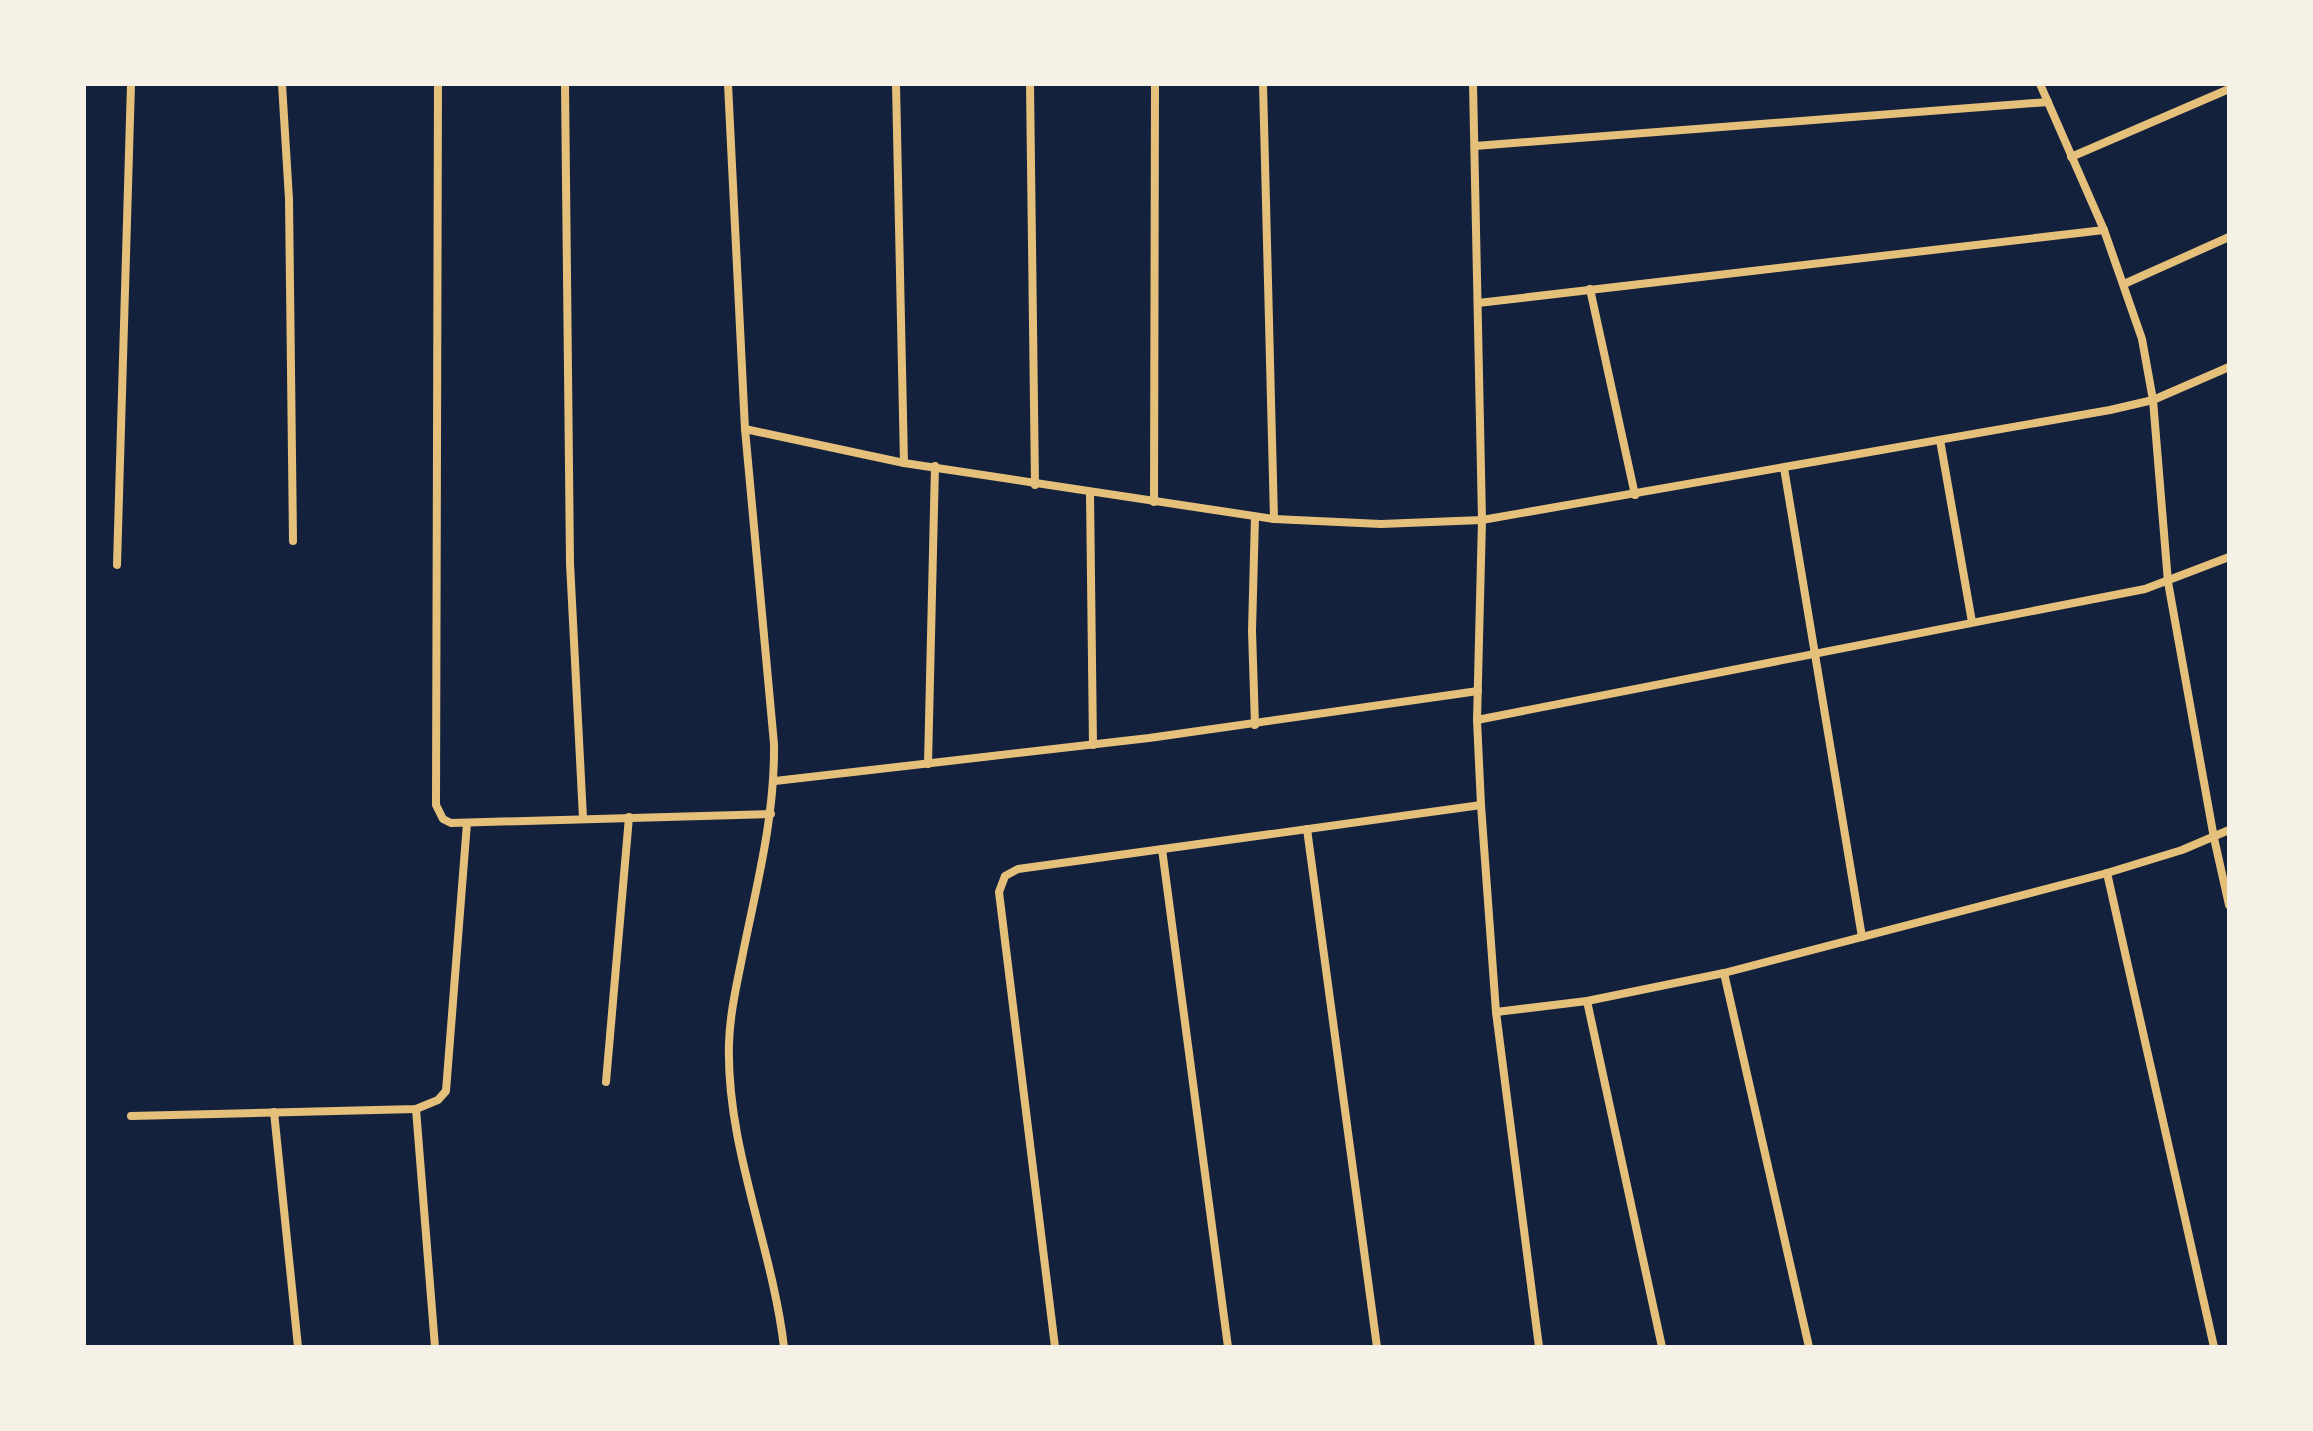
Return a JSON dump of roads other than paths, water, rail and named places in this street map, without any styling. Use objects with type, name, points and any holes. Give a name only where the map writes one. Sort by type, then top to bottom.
[{"type":"street","points":[[117,565],[131,84]]},
{"type":"street","points":[[282,84],[289,199],[293,541]]},
{"type":"street","points":[[438,84],[436,805],[443,819],[451,823],[771,814]]},
{"type":"street","points":[[565,84],[570,563],[583,818]]},
{"type":"street","points":[[728,84],[745,429],[775,781],[734,997],[729,1044],[738,1141],[761,1229],[784,1347]]},
{"type":"street","points":[[896,84],[904,463]]},
{"type":"street","points":[[1030,84],[1035,485]]},
{"type":"street","points":[[1154,502],[1155,84]]},
{"type":"street","points":[[1263,84],[1274,519]]},
{"type":"street","points":[[1473,84],[1482,520],[1477,720],[1481,805],[1496,1012],[1539,1347]]},
{"type":"street","points":[[2040,84],[2104,230],[2142,339],[2153,400],[2168,582],[2229,905]]},
{"type":"street","points":[[2071,157],[2229,89]]},
{"type":"street","points":[[1475,146],[2048,102]]},
{"type":"street","points":[[1478,303],[2104,230]]},
{"type":"street","points":[[2124,284],[2229,237]]},
{"type":"street","points":[[1590,289],[1635,495]]},
{"type":"street","points":[[745,429],[904,463],[1255,517],[1381,524],[1482,520],[2153,400],[2229,367]]},
{"type":"street","points":[[1940,440],[1972,622]]},
{"type":"street","points":[[928,764],[935,466]]},
{"type":"street","points":[[1784,468],[1862,937]]},
{"type":"street","points":[[1090,493],[1093,745]]},
{"type":"street","points":[[1255,517],[1252,631],[1255,725]]},
{"type":"street","points":[[1477,720],[2145,589],[2229,557]]},
{"type":"street","points":[[775,781],[1255,725],[1478,691]]},
{"type":"street","points":[[1055,1347],[999,892],[1005,876],[1018,869],[1481,805]]},
{"type":"street","points":[[606,1082],[629,817]]},
{"type":"street","points":[[131,1116],[416,1109],[438,1100],[446,1091],[467,823]]},
{"type":"street","points":[[1307,829],[1377,1347]]},
{"type":"street","points":[[1496,1012],[1587,1001],[1724,973],[2107,873],[2214,838],[2229,830]]},
{"type":"street","points":[[1162,849],[1228,1347]]},
{"type":"street","points":[[2107,873],[2214,1347]]},
{"type":"street","points":[[1724,973],[1809,1347]]},
{"type":"street","points":[[1587,1001],[1662,1347]]},
{"type":"street","points":[[416,1109],[435,1347]]},
{"type":"street","points":[[274,1112],[298,1347]]}]
